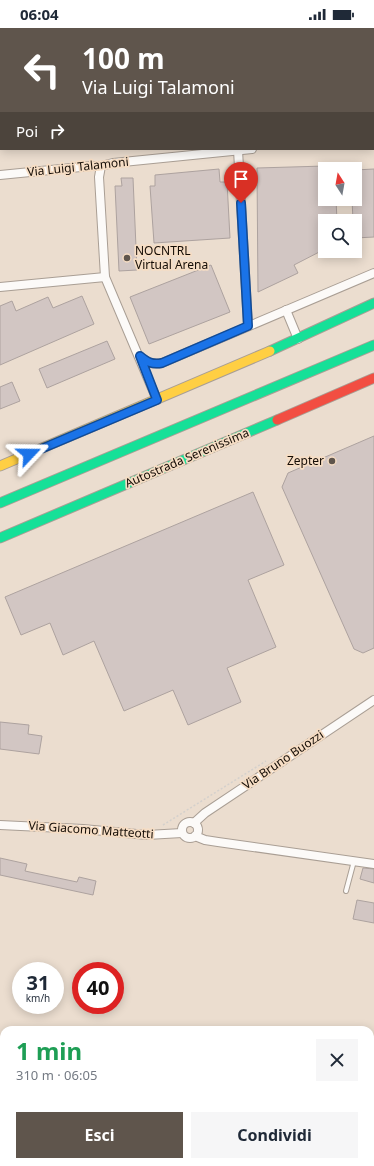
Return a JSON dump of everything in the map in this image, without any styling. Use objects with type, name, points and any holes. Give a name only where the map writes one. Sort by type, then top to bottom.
[{"type":"main road","points":[[0,466],[157,400],[374,303]]},
{"type":"main road","points":[[0,504],[374,345]]},
{"type":"main road","name":"Autostrada Serenissima","points":[[0,538],[374,378]]},
{"type":"street","name":"Via Luigi Talamoni","points":[[0,176],[101,166],[113,162],[238,150]]},
{"type":"street","points":[[238,150],[248,326]]},
{"type":"street","points":[[101,166],[99,177],[105,277],[140,356],[157,400]]},
{"type":"street","points":[[140,356],[147,362],[154,364],[162,363],[374,273]]},
{"type":"street","points":[[0,287],[105,277]]},
{"type":"street","points":[[286,310],[298,338]]},
{"type":"street","name":"Via Bruno Buozzi","points":[[194,822],[205,813],[374,700]]},
{"type":"street","points":[[182,833],[182,827],[184,824],[194,822],[198,830],[194,836]]},
{"type":"street","name":"Via Giacomo Matteotti","points":[[0,825],[82,829],[147,835],[182,833],[187,837],[194,836],[205,840],[374,864]]},
{"type":"lane","points":[[346,891],[354,860]]},
{"type":"path","points":[[161,827],[267,760]]},
{"type":"building","points":[[318,166],[318,206],[336,206],[337,214],[318,214],[318,253],[294,265],[298,273],[258,292],[257,168]]},
{"type":"building","points":[[219,169],[220,182],[227,182],[230,238],[154,243],[150,186],[155,186],[155,175]]},
{"type":"building","points":[[374,169],[374,237],[362,238],[362,214],[353,214],[352,206],[362,206],[362,170]]},
{"type":"building","points":[[121,178],[133,178],[137,270],[119,271],[115,186],[122,186]]},
{"type":"building","points":[[211,265],[230,312],[149,344],[130,297]]},
{"type":"building","points":[[82,296],[94,324],[0,365],[0,306],[12,301],[16,311],[48,297],[53,308]]},
{"type":"building","points":[[107,341],[115,359],[47,388],[39,369]]},
{"type":"building","points":[[12,382],[20,401],[0,409],[0,387]]},
{"type":"building","points":[[374,436],[374,648],[363,653],[354,649],[282,487],[288,473]]},
{"type":"building","points":[[253,492],[284,565],[248,580],[276,647],[227,668],[241,702],[188,725],[173,690],[124,711],[94,641],[63,655],[50,623],[21,635],[5,597]]},
{"type":"building","points":[[0,722],[29,725],[28,734],[42,736],[39,754],[0,749]]},
{"type":"building","points":[[0,858],[27,864],[25,871],[77,882],[79,877],[96,881],[93,895],[0,875]]},
{"type":"building","points":[[363,868],[374,869],[374,883],[360,879]]},
{"type":"building","points":[[357,900],[374,903],[374,923],[353,919]]},
{"type":"traffic: fast","points":[[270,351],[374,303]]},
{"type":"traffic: fast","points":[[0,503],[374,345]]},
{"type":"traffic: fast","points":[[0,538],[277,420]]},
{"type":"traffic: slow","points":[[0,466],[270,351]]},
{"type":"traffic: jam","points":[[277,420],[374,378]]},
{"type":"place","name":"NOCNTRL Virtual Arena","points":[[127,258]]},
{"type":"place","name":"Zepter","points":[[332,461]]},
{"type":"route","points":[[29,454],[157,400],[140,356],[147,362],[154,364],[162,363],[248,326],[241,203]]}]
